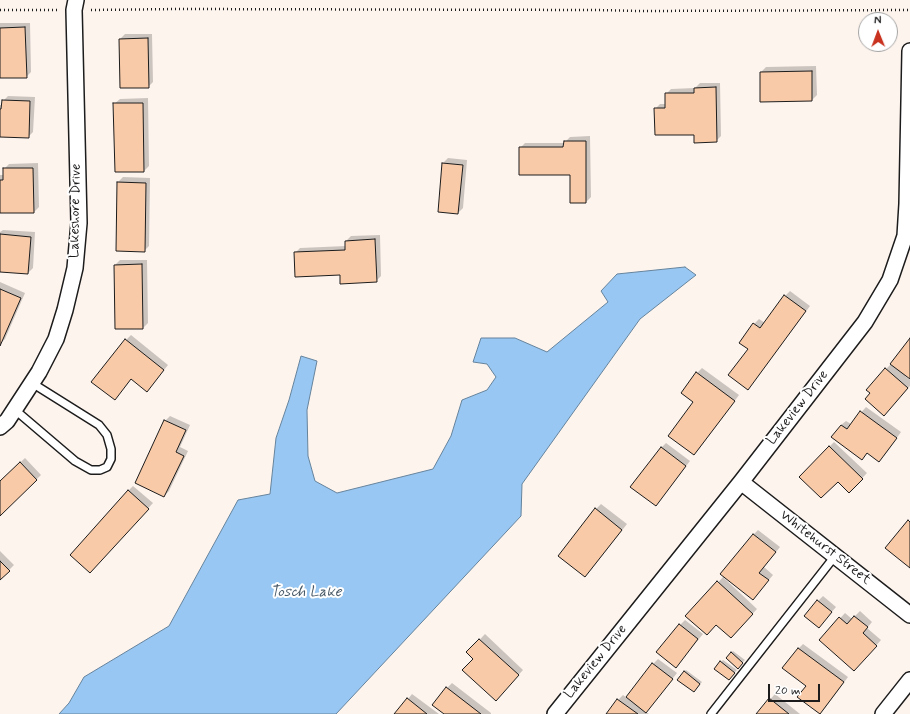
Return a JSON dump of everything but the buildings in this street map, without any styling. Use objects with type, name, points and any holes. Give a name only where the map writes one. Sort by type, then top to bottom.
[{"type":"street","name":"Lakeshore Drive","points":[[0,427],[7,421],[39,372],[56,339],[75,268],[78,223],[75,5]]},
{"type":"street","name":"Lakeview Drive","points":[[555,714],[741,482],[865,322],[890,280],[905,236],[910,51]]},
{"type":"street","name":"Whitehurst Street","points":[[741,482],[910,615]]},
{"type":"street","points":[[883,714],[910,680]]},
{"type":"lane","points":[[14,409],[75,461],[91,470],[100,470],[107,467],[111,459],[111,449],[108,435],[99,425],[32,383]]},
{"type":"lane","points":[[711,714],[835,556]]},
{"type":"path","points":[[0,10],[75,5],[178,9],[640,11],[910,10]]},
{"type":"water","name":"Tosch Lake","points":[[685,267],[696,275],[640,319],[522,484],[521,516],[336,714],[59,714],[69,703],[84,677],[169,626],[238,500],[270,494],[276,438],[289,400],[301,356],[317,361],[307,410],[308,456],[315,481],[337,493],[433,469],[451,436],[462,400],[487,390],[496,377],[487,364],[473,362],[481,338],[515,338],[547,352],[608,302],[601,291],[617,274]]}]
